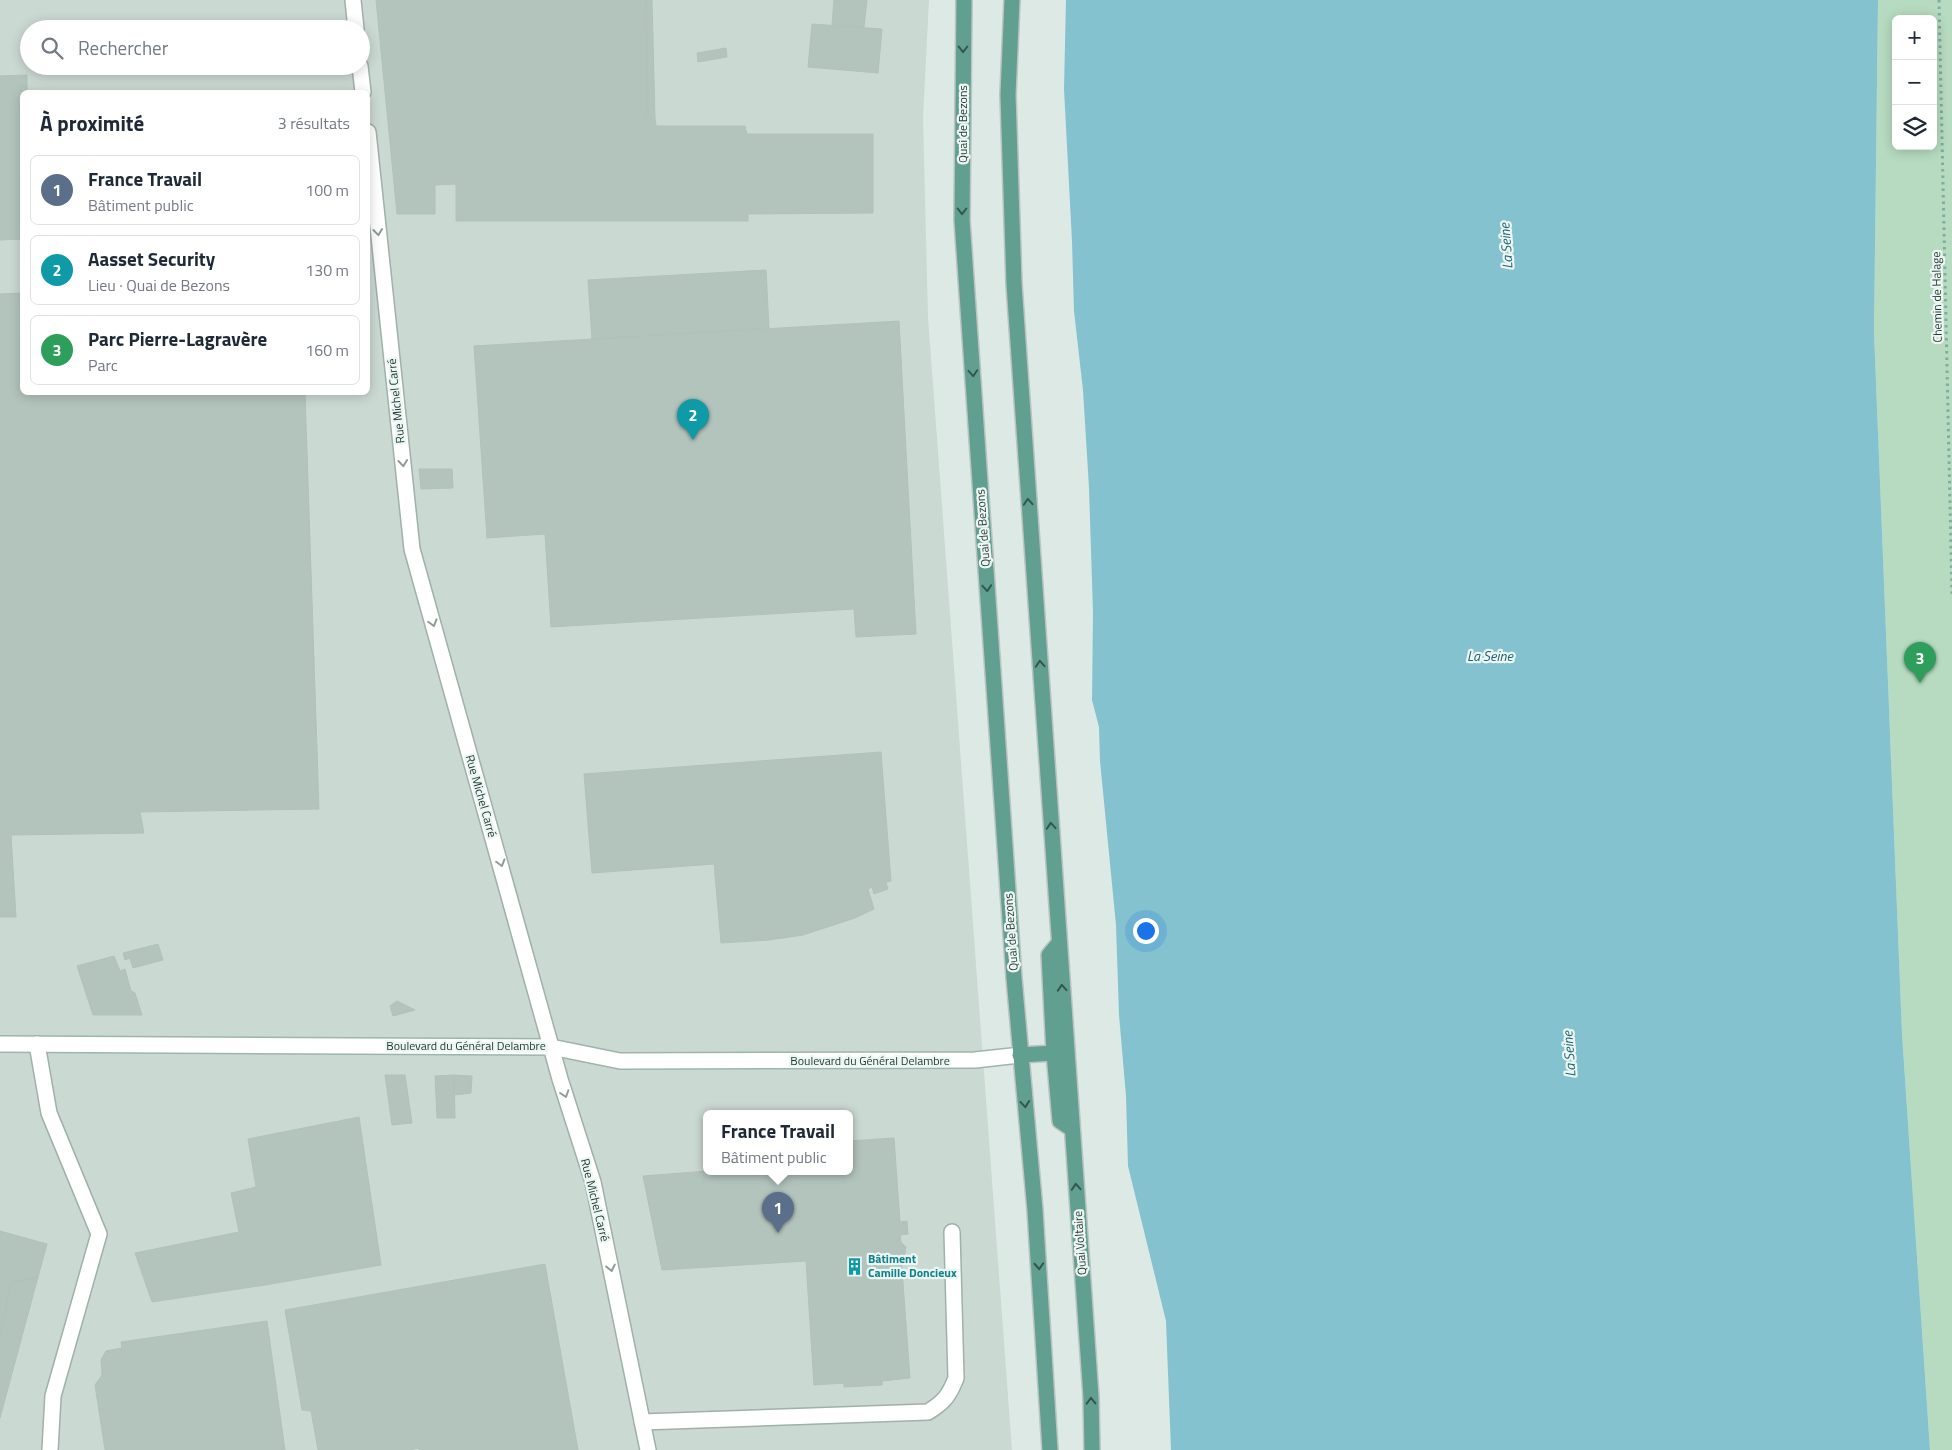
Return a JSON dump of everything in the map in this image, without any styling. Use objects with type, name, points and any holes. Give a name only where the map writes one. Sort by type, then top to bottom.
[{"type":"main road","name":"Quai de Bezons","points":[[964,0],[962,220],[1020,1055]]},
{"type":"main road","points":[[1012,0],[1008,95],[1014,284],[1059,943],[1048,955],[1060,1121],[1072,1129]]},
{"type":"main road","name":"Quai Voltaire","points":[[1059,943],[1091,1397],[1092,1450]]},
{"type":"main road","points":[[1050,1450],[1035,1210],[1020,1055],[1054,1053]]},
{"type":"street","points":[[353,0],[355,20]]},
{"type":"street","points":[[361,75],[363,90]]},
{"type":"street","name":"Rue Michel Carré","points":[[370,151],[412,549],[551,1047],[593,1182],[648,1450]]},
{"type":"street","name":"Boulevard du Général Delambre","points":[[0,1044],[551,1047],[620,1061],[975,1060],[1020,1055]]},
{"type":"street","points":[[37,1044],[49,1113],[99,1234],[53,1396],[50,1450]]},
{"type":"street","points":[[642,1422],[928,1412],[941,1404],[950,1394],[956,1378],[952,1232]]},
{"type":"path","name":"Chemin de Halage","points":[[1938,0],[1952,595]]},
{"type":"shaded area","points":[[0,0],[929,0],[923,118],[928,317],[1012,1450],[0,1450]]},
{"type":"green space","points":[[1878,0],[1952,0],[1952,1450],[1930,1450],[1902,1034],[1874,332]]},
{"type":"water","name":"La Seine","points":[[1066,0],[1878,0],[1874,332],[1902,1034],[1930,1450],[1171,1450],[1166,1321],[1128,1166],[1116,925],[1100,761],[1099,727],[1092,700],[1093,612],[1089,488],[1083,390],[1074,311],[1064,89]]},
{"type":"building","points":[[376,0],[646,0],[648,118],[655,118],[656,126],[745,126],[747,134],[873,134],[873,213],[748,214],[748,221],[456,221],[456,184],[435,185],[435,214],[397,214]]},
{"type":"building","points":[[646,0],[652,0],[655,118],[648,118]]},
{"type":"building","points":[[834,0],[867,0],[864,27],[832,25]]},
{"type":"building","points":[[812,24],[882,29],[878,73],[808,67]]},
{"type":"building","points":[[726,48],[727,57],[698,62],[697,53]]},
{"type":"building","points":[[27,75],[27,90],[20,90],[20,239],[0,240],[0,76]]},
{"type":"building","points":[[766,270],[769,328],[592,339],[588,280]]},
{"type":"building","points":[[20,293],[20,395],[305,395],[319,809],[140,812],[144,833],[11,835],[16,917],[0,917],[0,294]]},
{"type":"building","points":[[899,321],[916,634],[856,637],[854,609],[551,627],[545,534],[487,538],[474,346]]},
{"type":"building","points":[[419,469],[452,469],[453,488],[421,489]]},
{"type":"building","points":[[881,752],[891,881],[886,882],[888,889],[874,894],[872,887],[868,889],[874,909],[855,918],[803,935],[769,940],[721,943],[714,864],[592,873],[584,774]]},
{"type":"building","points":[[158,944],[163,960],[133,968],[130,958],[125,960],[123,953]]},
{"type":"building","points":[[114,956],[120,971],[125,969],[131,991],[135,993],[142,1015],[93,1015],[77,966]]},
{"type":"building","points":[[397,1001],[415,1010],[393,1016],[390,1006]]},
{"type":"building","points":[[385,1075],[405,1075],[412,1123],[392,1125]]},
{"type":"building","points":[[454,1075],[472,1076],[471,1093],[454,1095]]},
{"type":"building","points":[[454,1075],[455,1118],[437,1118],[435,1076]]},
{"type":"building","points":[[359,1117],[381,1265],[152,1302],[135,1253],[239,1232],[231,1193],[256,1187],[248,1139]]},
{"type":"building","name":"Bâtiment Camille Doncieux","points":[[894,1138],[900,1222],[907,1221],[908,1234],[900,1235],[901,1242],[906,1247],[905,1254],[901,1256],[910,1378],[882,1381],[882,1385],[844,1387],[844,1383],[814,1385],[806,1261],[662,1270],[643,1176],[703,1171],[703,1175],[853,1175],[853,1141]]},
{"type":"building","points":[[0,1231],[47,1244],[38,1277],[11,1283],[0,1336]]},
{"type":"building","points":[[545,1264],[578,1450],[419,1450],[419,1448],[409,1450],[318,1450],[311,1411],[302,1410],[285,1310]]},
{"type":"building","points":[[38,1277],[0,1418],[0,1336],[11,1283]]},
{"type":"building","points":[[267,1321],[285,1450],[105,1450],[95,1385],[102,1375],[101,1360],[106,1351],[122,1348],[121,1342]]},
{"type":"place","name":"Aasset Security","points":[[693,440]]},
{"type":"place","name":"Parc Pierre-Lagravère","points":[[1920,683]]},
{"type":"place","name":"France Travail","points":[[778,1233]]},
{"type":"place","name":"Bâtiment Camille Doncieux","points":[[854,1266]]}]
